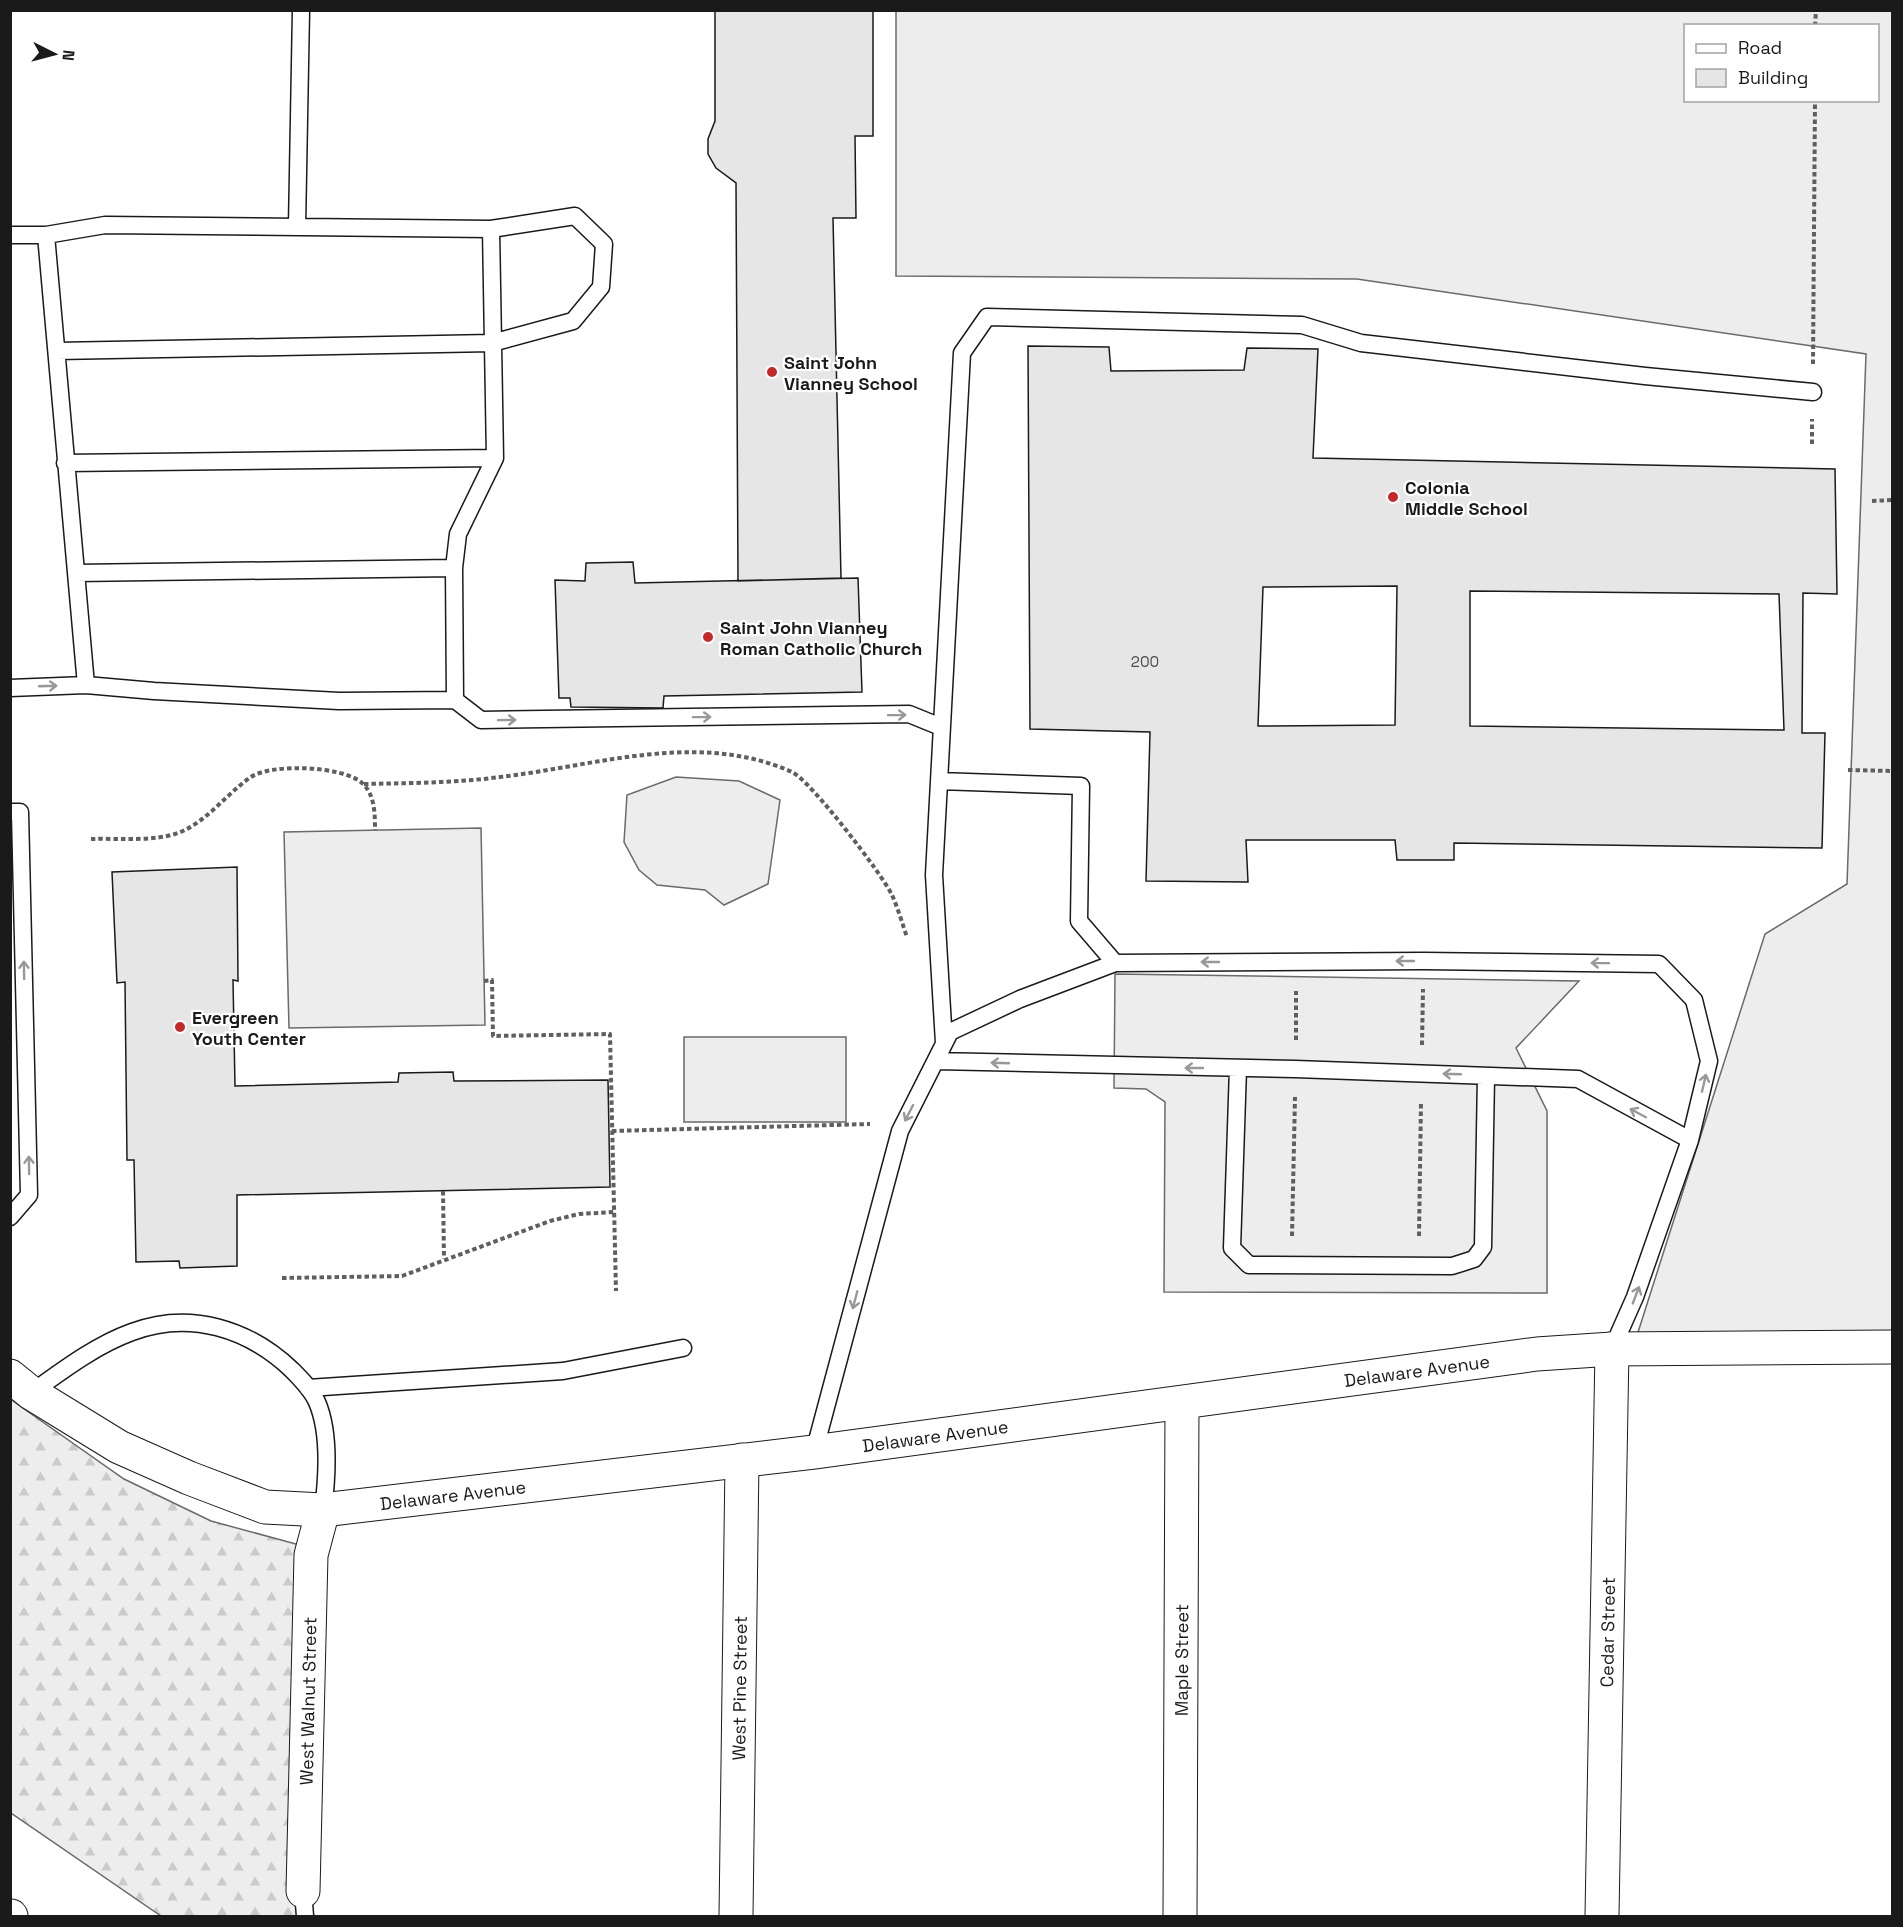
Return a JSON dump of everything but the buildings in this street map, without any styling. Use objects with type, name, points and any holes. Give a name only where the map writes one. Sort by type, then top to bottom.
[{"type":"street","name":"Delaware Avenue","points":[[21,1384],[119,1447],[189,1478],[265,1507],[322,1510],[814,1452],[1537,1354],[1612,1349],[1893,1347]]},
{"type":"street","name":"Cedar Street","points":[[1602,1917],[1612,1349]]},
{"type":"street","name":"Maple Street","points":[[1180,1917],[1182,1403]]},
{"type":"street","name":"West Pine Street","points":[[736,1917],[742,1460]]},
{"type":"street","name":"West Walnut Street","points":[[304,1904],[311,1555],[322,1510]]},
{"type":"lane","points":[[297,227],[301,10]]},
{"type":"lane","points":[[10,235],[46,235],[105,225],[491,229],[575,216],[604,244],[601,287],[573,321],[492,343],[57,351]]},
{"type":"lane","points":[[455,700],[454,568],[458,534],[495,458],[491,229]]},
{"type":"lane","points":[[46,235],[86,685]]},
{"type":"lane","points":[[944,1044],[934,875],[962,352],[987,316],[1302,325],[1361,343],[1645,376],[1813,392]]},
{"type":"lane","points":[[65,463],[495,458]]},
{"type":"lane","points":[[76,573],[454,568]]},
{"type":"lane","points":[[10,688],[86,685],[339,701],[455,700],[481,720],[909,714],[942,727]]},
{"type":"lane","points":[[939,781],[1081,786],[1079,921],[1115,963]]},
{"type":"lane","points":[[10,812],[20,812],[29,1195],[10,1217]]},
{"type":"lane","points":[[814,1452],[900,1131],[950,1032],[1020,999],[1115,963],[1423,961],[1659,964],[1694,1000],[1709,1061],[1690,1140],[1635,1296],[1612,1349]]},
{"type":"lane","points":[[936,1061],[1578,1079],[1690,1140]]},
{"type":"lane","points":[[1238,1068],[1232,1248],[1249,1265],[1452,1266],[1474,1260],[1483,1247],[1486,1076]]},
{"type":"lane","points":[[21,1384],[132,1332],[182,1324],[237,1331],[278,1357],[308,1388],[317,1402],[328,1470],[322,1510]]},
{"type":"lane","points":[[308,1388],[564,1371],[683,1348]]},
{"type":"path","points":[[1812,444],[1815,102]]},
{"type":"path","points":[[1872,501],[1893,500]]},
{"type":"path","points":[[91,839],[159,837],[177,833],[193,826],[252,776],[266,771],[344,772],[364,784],[456,782],[502,777],[657,752],[743,756],[794,773],[818,794],[891,893],[909,941]]},
{"type":"path","points":[[1848,770],[1893,771]]},
{"type":"path","points":[[364,784],[374,805],[375,830]]},
{"type":"path","points":[[484,981],[492,980],[493,1036],[610,1034],[616,1292]]},
{"type":"path","points":[[1296,984],[1296,1047]]},
{"type":"path","points":[[1422,1048],[1423,986]]},
{"type":"path","points":[[1292,1239],[1295,1090]]},
{"type":"path","points":[[1419,1236],[1421,1100]]},
{"type":"path","points":[[612,1131],[870,1124]]},
{"type":"path","points":[[443,1191],[444,1260]]},
{"type":"path","points":[[282,1278],[402,1276],[550,1221],[579,1214],[614,1212]]},
{"type":"shaded area","points":[[896,11],[1892,11],[1892,1348],[1633,1348],[1765,934],[1847,884],[1866,354],[1357,279],[896,276]]},
{"type":"shaded area","points":[[676,777],[739,781],[780,800],[768,884],[724,905],[705,890],[657,885],[639,870],[624,842],[627,795]]},
{"type":"shaded area","points":[[481,828],[485,1025],[289,1028],[284,832]]},
{"type":"shaded area","points":[[1115,974],[1579,981],[1516,1048],[1547,1111],[1547,1293],[1164,1292],[1165,1102],[1146,1089],[1114,1088]]},
{"type":"shaded area","points":[[684,1037],[846,1037],[846,1122],[684,1122]]},
{"type":"green space","points":[[10,1399],[124,1479],[211,1521],[307,1547],[296,1904],[315,1916],[161,1916],[11,1813]]},
{"type":"place","name":"Saint John Vianney School","points":[[772,372]]},
{"type":"place","name":"Colonia Middle School","points":[[1393,497]]},
{"type":"place","name":"Saint John Vianney Roman Catholic Church","points":[[708,637]]},
{"type":"place","name":"Evergreen Youth Center","points":[[180,1027]]}]
